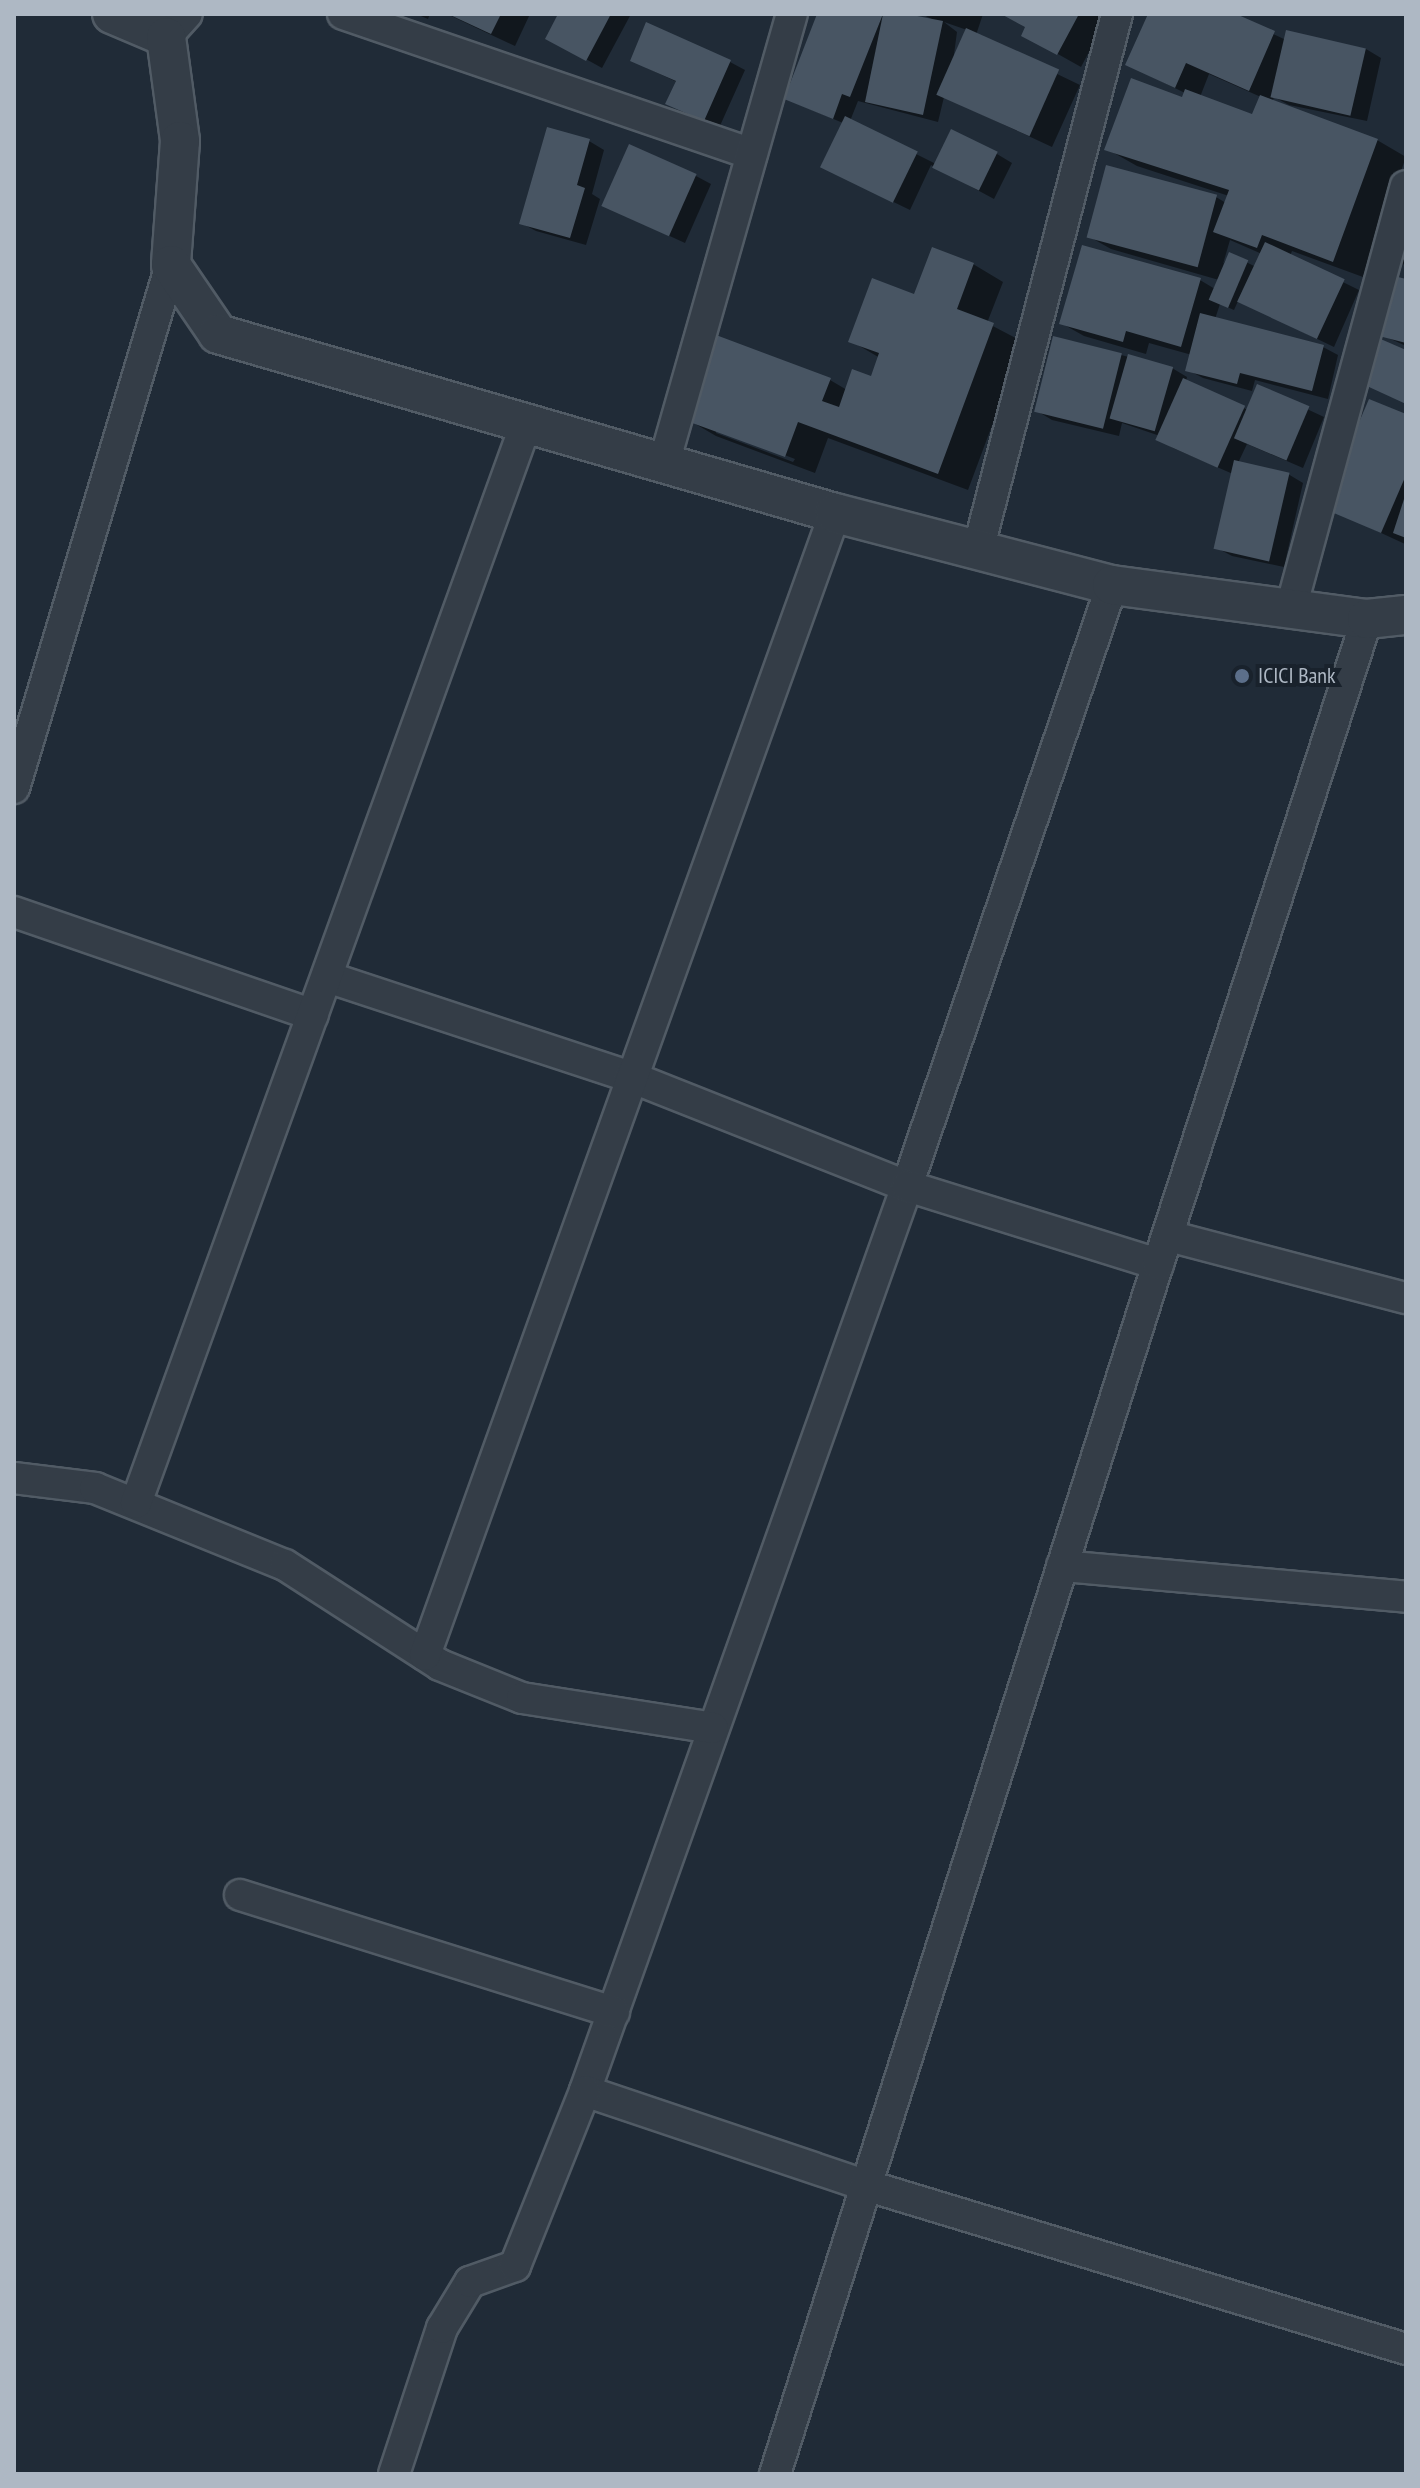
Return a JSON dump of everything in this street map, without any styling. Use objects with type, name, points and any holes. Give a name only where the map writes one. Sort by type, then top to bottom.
[{"type":"street","points":[[14,788],[171,265],[180,141],[177,26],[112,14]]},
{"type":"street","points":[[343,14],[752,154]]},
{"type":"street","points":[[664,463],[792,14]]},
{"type":"street","points":[[978,550],[1117,14]]},
{"type":"street","points":[[1291,608],[1406,186]]},
{"type":"street","points":[[171,265],[218,334],[835,513],[1112,585],[1367,619],[1406,615]]},
{"type":"street","points":[[136,1503],[526,424]]},
{"type":"street","points":[[425,1655],[835,513]]},
{"type":"street","points":[[394,2474],[442,2328],[470,2282],[515,2266],[585,2091],[907,1186],[1112,585]]},
{"type":"street","points":[[1367,619],[1406,636]]},
{"type":"street","points":[[775,2474],[1062,1566],[1367,619]]},
{"type":"street","points":[[14,912],[313,1015]]},
{"type":"street","points":[[327,977],[631,1077],[907,1186],[1163,1250],[1406,1298]]},
{"type":"street","points":[[14,1478],[95,1488],[285,1565],[440,1665],[522,1698],[713,1728]]},
{"type":"street","points":[[1062,1566],[1406,1597]]},
{"type":"street","points":[[240,1895],[614,2012]]},
{"type":"street","points":[[585,2091],[865,2185],[1406,2349]]},
{"type":"building","points":[[448,14],[501,14],[491,34]]},
{"type":"building","points":[[558,14],[611,14],[586,61],[545,39]]},
{"type":"building","points":[[817,14],[883,14],[850,97],[842,94],[833,119],[784,99]]},
{"type":"building","points":[[883,14],[907,14],[943,21],[923,115],[865,102]]},
{"type":"building","points":[[1001,14],[1079,14],[1057,55],[1021,36],[1025,27]]},
{"type":"building","points":[[1148,14],[1236,14],[1275,31],[1249,91],[1186,63],[1175,88],[1125,65]]},
{"type":"building","points":[[646,22],[731,60],[704,121],[665,104],[676,81],[630,61]]},
{"type":"building","points":[[966,28],[1059,69],[1029,136],[936,95]]},
{"type":"building","points":[[1286,30],[1366,48],[1350,116],[1270,97]]},
{"type":"building","points":[[1131,78],[1182,97],[1185,89],[1252,114],[1260,95],[1378,139],[1333,262],[1262,235],[1257,248],[1213,232],[1229,190],[1104,150]]},
{"type":"building","points":[[845,116],[918,152],[893,203],[820,167]]},
{"type":"building","points":[[547,127],[590,139],[577,185],[585,188],[570,238],[519,224]]},
{"type":"building","points":[[951,129],[998,152],[979,190],[932,168]]},
{"type":"building","points":[[629,144],[697,174],[669,236],[601,206]]},
{"type":"building","points":[[1106,165],[1217,195],[1198,267],[1087,237]]},
{"type":"building","points":[[1265,242],[1345,279],[1317,339],[1237,302]]},
{"type":"building","points":[[1082,245],[1201,278],[1181,347],[1126,331],[1123,342],[1059,324]]},
{"type":"building","points":[[932,247],[974,263],[957,309],[994,323],[938,474],[798,422],[785,457],[684,420],[716,335],[831,378],[822,401],[839,407],[852,369],[871,376],[879,353],[848,342],[872,278],[914,294]]},
{"type":"building","points":[[1229,252],[1248,260],[1228,308],[1209,300]]},
{"type":"building","points":[[1394,276],[1406,279],[1406,343],[1379,336]]},
{"type":"building","points":[[1200,313],[1324,345],[1312,391],[1240,373],[1237,384],[1185,371]]},
{"type":"building","points":[[1053,336],[1122,353],[1103,429],[1034,412]]},
{"type":"building","points":[[1376,337],[1406,350],[1406,404],[1356,381]]},
{"type":"building","points":[[1128,354],[1173,367],[1155,431],[1110,418]]},
{"type":"building","points":[[1183,378],[1245,406],[1217,468],[1155,440]]},
{"type":"building","points":[[1257,384],[1309,406],[1286,461],[1234,438]]},
{"type":"building","points":[[1369,399],[1406,414],[1406,475],[1381,533],[1322,508]]},
{"type":"building","points":[[1234,460],[1290,473],[1269,561],[1214,549]]},
{"type":"building","points":[[1406,496],[1406,538],[1393,533]]},
{"type":"place","name":"ICICI Bank","points":[[1242,676]]}]
